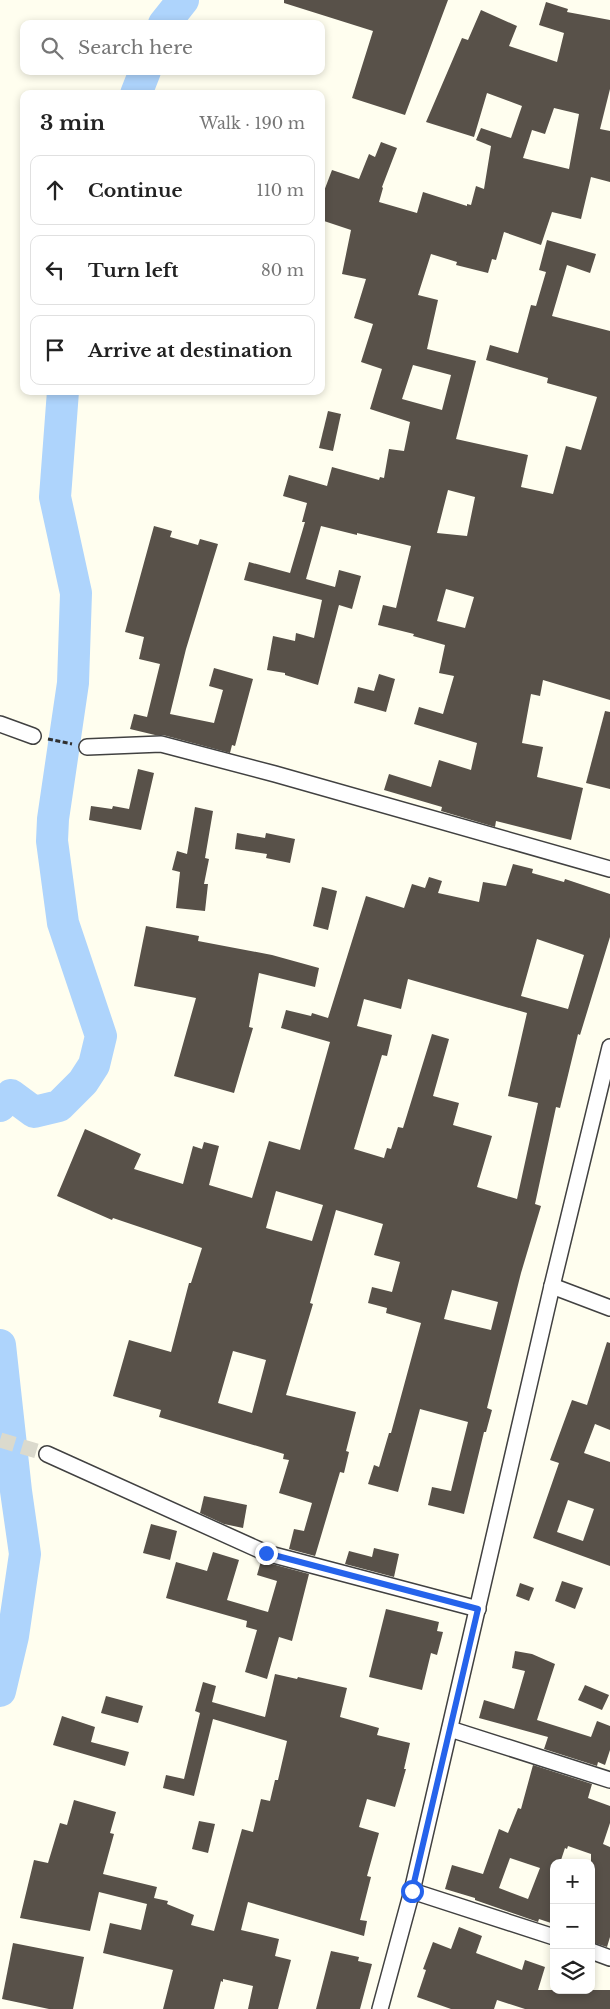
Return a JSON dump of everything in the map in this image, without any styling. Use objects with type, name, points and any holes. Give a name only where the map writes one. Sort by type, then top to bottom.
[{"type":"street","points":[[0,724],[33,736]]},
{"type":"street","points":[[87,747],[161,744],[275,774],[610,870]]},
{"type":"street","points":[[380,2009],[412,1891],[552,1286],[610,1047]]},
{"type":"street","points":[[552,1286],[610,1308]]},
{"type":"street","points":[[47,1454],[266,1553],[478,1609]]},
{"type":"street","points":[[450,1729],[610,1780]]},
{"type":"street","points":[[412,1891],[550,1936]]},
{"type":"street","points":[[595,1952],[610,1958]]},
{"type":"path","points":[[33,736],[87,747]]},
{"type":"building","points":[[284,0],[448,0],[405,115],[352,98],[373,31],[284,3]]},
{"type":"building","points":[[546,2],[568,9],[567,12],[610,20],[610,89],[600,129],[610,131],[610,182],[591,177],[581,219],[552,212],[541,245],[504,232],[496,260],[492,259],[488,273],[456,265],[457,262],[431,254],[418,295],[438,300],[427,349],[476,361],[456,439],[528,455],[521,487],[553,494],[566,446],[581,450],[597,397],[547,383],[548,378],[486,360],[490,345],[518,353],[531,305],[536,306],[546,272],[539,270],[547,240],[596,254],[590,273],[567,265],[552,316],[610,331],[610,700],[543,680],[540,696],[531,694],[522,743],[543,747],[537,777],[583,788],[571,840],[496,821],[495,827],[441,811],[442,807],[384,790],[389,774],[431,787],[439,760],[471,770],[477,743],[414,724],[419,707],[443,714],[454,676],[439,673],[445,645],[413,636],[414,634],[378,625],[383,605],[396,608],[411,546],[321,526],[306,579],[335,587],[339,570],[361,576],[352,609],[339,605],[318,685],[285,675],[285,673],[267,670],[273,636],[295,641],[296,633],[314,638],[322,600],[244,580],[249,562],[290,573],[305,522],[302,522],[307,503],[283,496],[289,475],[327,486],[332,467],[379,480],[380,477],[384,478],[389,449],[404,451],[410,422],[370,409],[382,369],[361,362],[373,324],[354,318],[366,279],[342,274],[351,230],[325,221],[325,188],[332,170],[359,179],[369,154],[375,157],[381,142],[397,148],[382,187],[379,202],[417,213],[423,192],[467,206],[467,204],[471,205],[476,186],[484,189],[491,146],[476,140],[481,128],[511,138],[522,106],[487,93],[474,137],[426,122],[462,38],[468,40],[481,10],[517,26],[509,46],[557,62],[564,33],[539,25]],"holes":[[[554,108],[579,114],[569,169],[523,158],[532,130],[545,134]],[[413,365],[451,375],[442,410],[402,399]],[[448,490],[475,497],[467,536],[437,533]],[[446,589],[474,597],[465,628],[437,621]]]},
{"type":"building","points":[[328,411],[341,414],[333,451],[319,448]]},
{"type":"building","points":[[154,526],[172,531],[170,537],[198,545],[200,539],[218,544],[186,649],[170,714],[214,723],[223,690],[209,686],[214,668],[253,679],[235,746],[232,745],[230,753],[163,735],[130,729],[134,714],[147,717],[160,664],[139,659],[144,637],[125,632]]},
{"type":"building","points":[[379,674],[395,679],[386,712],[354,703],[358,687],[374,691]]},
{"type":"building","points":[[605,711],[610,712],[610,789],[586,783]]},
{"type":"building","points":[[138,769],[154,773],[141,830],[89,820],[91,806],[112,809],[113,806],[129,809]]},
{"type":"building","points":[[195,807],[213,811],[205,858],[209,859],[204,884],[208,884],[205,911],[176,908],[180,872],[172,870],[177,851],[187,854]]},
{"type":"building","points":[[237,833],[265,838],[266,833],[295,839],[290,863],[266,858],[267,854],[235,849]]},
{"type":"building","points":[[513,864],[533,869],[532,873],[564,882],[565,879],[610,894],[610,937],[580,1035],[578,1034],[560,1108],[556,1107],[535,1204],[541,1206],[521,1273],[487,1408],[492,1410],[486,1432],[484,1432],[464,1514],[428,1505],[432,1487],[451,1491],[468,1422],[420,1409],[398,1492],[368,1484],[374,1465],[379,1467],[389,1433],[391,1433],[421,1323],[386,1313],[387,1308],[368,1303],[372,1287],[392,1292],[400,1262],[374,1255],[383,1224],[336,1210],[310,1303],[313,1304],[286,1395],[356,1412],[346,1451],[349,1452],[344,1473],[340,1472],[315,1556],[289,1549],[294,1529],[304,1531],[312,1503],[279,1493],[289,1460],[283,1459],[284,1454],[159,1417],[161,1410],[113,1396],[129,1340],[171,1352],[189,1283],[191,1283],[202,1248],[113,1218],[112,1220],[57,1196],[85,1129],[141,1154],[134,1169],[183,1184],[193,1146],[202,1149],[204,1142],[219,1146],[209,1185],[252,1198],[269,1141],[300,1150],[330,1042],[281,1028],[286,1010],[311,1016],[312,1013],[328,1018],[366,896],[404,908],[412,884],[425,888],[429,877],[442,881],[438,893],[479,902],[483,882],[506,886]],"holes":[[[537,939],[584,955],[568,1009],[521,996]],[[408,979],[527,1013],[508,1096],[538,1103],[517,1199],[477,1187],[492,1136],[453,1125],[459,1103],[433,1096],[449,1039],[432,1034],[403,1128],[398,1127],[391,1149],[387,1148],[384,1158],[354,1149],[382,1055],[387,1056],[392,1035],[357,1026],[364,999],[401,1009]],[[276,1191],[323,1205],[312,1241],[266,1228]],[[452,1290],[498,1302],[491,1330],[444,1319]],[[233,1351],[266,1360],[252,1413],[218,1403]]]},
{"type":"building","points":[[322,887],[337,891],[328,930],[313,926]]},
{"type":"building","points":[[146,926],[199,936],[198,941],[272,955],[319,968],[315,987],[259,973],[249,1027],[253,1028],[234,1093],[174,1076],[196,998],[134,986]]},
{"type":"building","points":[[607,1342],[610,1343],[610,1430],[595,1424],[584,1453],[610,1462],[610,1566],[533,1538],[559,1463],[550,1460],[572,1400],[587,1405]],"holes":[[[568,1500],[594,1509],[583,1541],[557,1532]]]},
{"type":"building","points":[[204,1496],[247,1505],[243,1528],[224,1524],[200,1513]]},
{"type":"building","points":[[151,1524],[177,1531],[170,1560],[143,1553]]},
{"type":"building","points":[[374,1548],[399,1554],[394,1577],[345,1564],[349,1551],[372,1557]]},
{"type":"building","points":[[213,1552],[239,1560],[227,1600],[268,1612],[277,1581],[257,1575],[261,1561],[309,1574],[292,1641],[279,1637],[267,1679],[245,1672],[257,1630],[246,1627],[247,1621],[166,1598],[176,1562],[207,1571]]},
{"type":"building","points":[[562,1581],[583,1588],[575,1609],[555,1601]]},
{"type":"building","points":[[520,1583],[534,1588],[529,1601],[516,1596]]},
{"type":"building","points":[[386,1609],[439,1622],[437,1631],[443,1632],[437,1655],[431,1653],[422,1690],[369,1677]]},
{"type":"building","points":[[515,1651],[532,1654],[555,1664],[537,1720],[591,1737],[597,1721],[610,1726],[610,1750],[605,1765],[598,1762],[597,1766],[544,1749],[548,1737],[479,1718],[484,1700],[514,1709],[525,1671],[512,1668]]},
{"type":"building","points":[[275,1674],[347,1688],[340,1717],[379,1728],[377,1735],[410,1743],[404,1769],[406,1769],[395,1807],[367,1799],[359,1827],[379,1833],[367,1876],[371,1877],[360,1920],[367,1921],[364,1936],[248,1902],[241,1930],[279,1939],[275,1956],[291,1960],[278,2009],[248,2009],[253,1986],[223,1979],[214,2009],[163,2009],[173,1970],[103,1953],[110,1923],[141,1930],[147,1904],[99,1892],[90,1931],[20,1918],[34,1860],[48,1863],[60,1823],[67,1825],[74,1800],[116,1812],[110,1833],[114,1834],[103,1874],[157,1887],[154,1898],[168,1901],[167,1904],[194,1915],[191,1925],[214,1931],[242,1829],[253,1832],[261,1799],[270,1801],[275,1780],[278,1780],[287,1741],[213,1719],[194,1796],[163,1788],[166,1775],[184,1779],[200,1713],[195,1711],[203,1682],[216,1686],[212,1702],[265,1717]]},
{"type":"building","points":[[585,1685],[609,1695],[602,1710],[578,1700]]},
{"type":"building","points":[[106,1696],[143,1706],[138,1723],[101,1713]]},
{"type":"building","points":[[62,1716],[95,1727],[91,1742],[129,1752],[125,1766],[53,1745]]},
{"type":"building","points":[[533,1765],[592,1784],[588,1798],[610,1806],[610,1823],[603,1844],[610,1847],[610,1937],[607,1947],[595,1943],[595,1859],[591,1859],[591,1854],[568,1846],[567,1849],[565,1848],[561,1859],[550,1859],[550,1923],[539,1919],[538,1922],[475,1900],[475,1898],[445,1889],[452,1865],[483,1874],[499,1829],[508,1833],[518,1808],[521,1809]],"holes":[[[510,1858],[540,1868],[528,1899],[499,1888]]]},
{"type":"building","points":[[199,1821],[215,1824],[208,1853],[192,1849]]},
{"type":"building","points":[[459,1927],[482,1936],[476,1953],[522,1970],[525,1960],[545,1967],[538,1990],[550,1990],[550,1994],[595,1994],[595,1990],[610,1990],[610,2009],[525,2009],[497,2000],[494,2009],[451,2009],[417,1997],[426,1970],[423,1969],[433,1942],[451,1949]]},
{"type":"building","points":[[13,1943],[84,1957],[73,2009],[49,2009],[2,1999]]},
{"type":"building","points":[[331,1951],[359,1957],[358,1961],[372,1964],[360,2009],[316,2009]]},
{"type":"waterway","points":[[167,20],[183,0]]},
{"type":"waterway","points":[[138,90],[143,75]]},
{"type":"waterway","points":[[0,1106],[11,1095],[34,1112],[59,1106],[83,1082],[94,1065],[101,1036],[63,923],[52,841],[53,819],[73,683],[76,593],[55,497],[63,395]]},
{"type":"waterway","points":[[0,1345],[25,1554],[13,1636],[0,1691]]},
{"type":"tunnel","points":[[0,1440],[47,1454]]},
{"type":"route","points":[[266,1553],[478,1609],[412,1891]]}]
